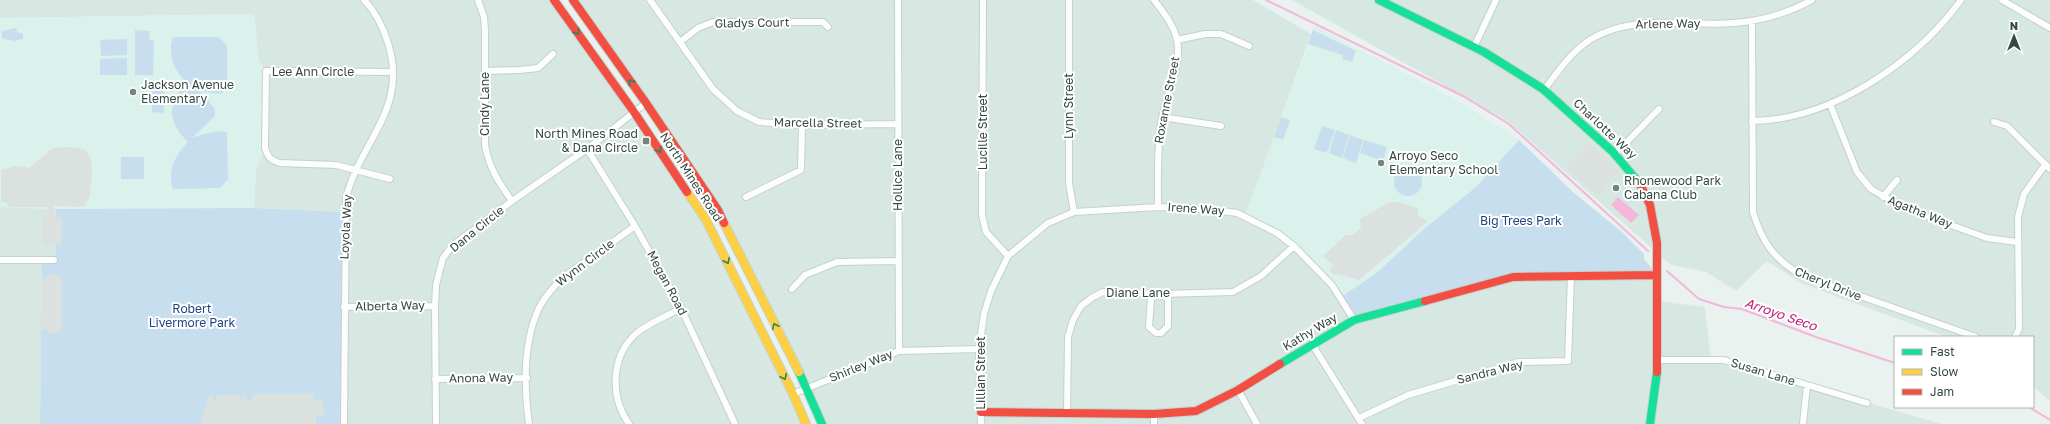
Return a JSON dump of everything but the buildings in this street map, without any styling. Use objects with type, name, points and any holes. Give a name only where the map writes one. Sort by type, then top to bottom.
[{"type":"street","name":"Loyola Way","points":[[344,424],[344,212],[349,185],[381,125],[389,106],[393,72],[386,34],[379,18],[364,0]]},
{"type":"street","name":"Cindy Lane","points":[[478,0],[484,17],[485,145],[488,162],[493,175],[512,201]]},
{"type":"street","name":"North Mines Road","points":[[554,0],[634,112],[705,218],[793,394],[806,424]]},
{"type":"street","name":"North Mines Road","points":[[573,0],[646,103],[718,210],[822,424]]},
{"type":"street","name":"Marcella Street","points":[[650,0],[713,89],[737,111],[759,122],[802,125],[898,124]]},
{"type":"street","name":"Hollice Lane","points":[[898,0],[899,351]]},
{"type":"street","name":"Lucille Street","points":[[983,0],[982,215],[986,232],[1008,256]]},
{"type":"street","name":"Lynn Street","points":[[1069,0],[1069,183],[1074,212]]},
{"type":"street","name":"Roxanne Street","points":[[1154,0],[1168,18],[1177,40],[1177,62],[1162,117],[1158,150],[1158,206]]},
{"type":"street","name":"Charlotte Way","points":[[1379,0],[1474,47],[1512,68],[1544,90],[1633,172],[1646,194],[1654,220],[1657,254],[1657,360],[1654,403],[1650,424]]},
{"type":"street","points":[[1474,47],[1496,0]]},
{"type":"street","name":"Arlene Way","points":[[1544,90],[1563,64],[1576,51],[1592,39],[1610,30],[1644,23],[1733,24],[1752,22],[1777,16],[1812,0]]},
{"type":"street","points":[[1752,121],[1767,121],[1830,104],[1877,79],[1904,60],[1942,24],[1961,0]]},
{"type":"street","points":[[2002,0],[2050,28]]},
{"type":"street","name":"Gladys Court","points":[[680,42],[698,28],[713,22],[823,22],[828,27]]},
{"type":"street","name":"Cheryl Drive","points":[[1752,22],[1753,212],[1759,232],[1766,244],[1786,266],[1801,276],[1973,336]]},
{"type":"street","points":[[1177,40],[1205,34],[1221,34],[1249,46]]},
{"type":"street","points":[[485,71],[538,68],[553,54]]},
{"type":"street","name":"Lee Ann Circle","points":[[357,170],[324,164],[280,163],[272,161],[268,157],[265,148],[266,71],[393,72]]},
{"type":"street","name":"Dana Circle","points":[[436,424],[435,306],[439,269],[443,258],[452,246],[512,201],[587,149],[646,103]]},
{"type":"street","name":"Agatha Way","points":[[1830,104],[1857,172],[1871,188],[1904,208],[1988,238],[2017,242]]},
{"type":"street","points":[[1615,154],[1659,109]]},
{"type":"street","points":[[1162,117],[1221,126]]},
{"type":"street","points":[[1994,122],[2007,126],[2044,165],[2050,169]]},
{"type":"street","points":[[746,198],[801,170],[802,125]]},
{"type":"street","name":"Megan Road","points":[[587,149],[635,226],[681,308],[735,424]]},
{"type":"street","points":[[2016,336],[2019,329],[2017,242],[2020,205],[2030,184],[2044,165]]},
{"type":"street","points":[[357,170],[390,179]]},
{"type":"street","points":[[1884,197],[1897,180]]},
{"type":"street","name":"Irene Way","points":[[1008,256],[1048,224],[1074,212],[1158,206],[1208,209],[1237,213],[1277,233],[1294,246],[1332,285],[1354,320]]},
{"type":"street","name":"Wynn Circle","points":[[529,424],[526,378],[528,342],[539,307],[561,279],[635,226]]},
{"type":"street","name":"Diane Lane","points":[[1067,414],[1068,337],[1073,320],[1081,306],[1103,292],[1160,294],[1233,292],[1261,276],[1294,246]]},
{"type":"street","name":"Lillian Street","points":[[981,424],[979,349],[984,314],[991,291],[1008,256]]},
{"type":"street","points":[[0,260],[54,260]]},
{"type":"street","points":[[792,289],[805,275],[837,262],[898,261]]},
{"type":"street","name":"Kathy Way","points":[[981,412],[1154,414],[1196,411],[1238,390],[1354,320],[1513,277],[1657,272]]},
{"type":"street","name":"Sandra Way","points":[[1360,421],[1408,394],[1519,362],[1568,360],[1571,275]]},
{"type":"street","points":[[1160,294],[1168,298],[1168,326],[1161,333],[1156,333],[1150,327],[1150,298],[1160,294]]},
{"type":"street","name":"Alberta Way","points":[[344,306],[435,306]]},
{"type":"street","points":[[629,424],[616,394],[616,375],[621,356],[630,340],[639,331],[681,308]]},
{"type":"street","points":[[1312,344],[1360,421]]},
{"type":"street","name":"Shirley Way","points":[[793,394],[899,351],[979,349]]},
{"type":"street","name":"Susan Lane","points":[[1657,360],[1724,360],[1867,403]]},
{"type":"street","name":"Anona Way","points":[[435,379],[526,378]]},
{"type":"street","points":[[1803,424],[1807,386]]},
{"type":"street","points":[[1238,390],[1257,424]]},
{"type":"street","points":[[1154,414],[1154,424]]},
{"type":"shaded area","points":[[0,0],[554,0],[705,218],[806,424],[344,424],[344,212],[254,208],[256,170],[265,148],[266,71],[259,61],[254,14],[0,18]]},
{"type":"shaded area","points":[[573,0],[1253,0],[1311,34],[1245,217],[1513,277],[1657,275],[1657,301],[1705,307],[1711,360],[1724,360],[1941,424],[822,424],[718,210]]},
{"type":"shaded area","points":[[1292,0],[2050,0],[2050,401],[2034,387],[2034,336],[1944,336],[1803,284],[1767,261],[1736,291],[1706,272],[1671,265],[1508,121]]},
{"type":"shaded area","name":"Jackson Avenue Elementary","points":[[254,14],[259,61],[266,71],[265,148],[256,170],[254,208],[55,209],[0,207],[0,18]]},
{"type":"shaded area","name":"Arroyo Seco Elementary School","points":[[1315,26],[1460,102],[1519,140],[1476,187],[1424,229],[1378,272],[1340,298],[1294,246],[1245,217]]},
{"type":"shaded area","points":[[1589,143],[1619,170],[1598,196],[1566,167]]},
{"type":"shaded area","points":[[71,147],[84,149],[90,156],[92,169],[90,196],[84,207],[54,206],[56,217],[62,217],[62,244],[48,247],[47,244],[42,244],[42,217],[48,216],[47,207],[10,207],[5,202],[1,202],[1,170],[15,166],[29,168],[53,148]]},
{"type":"shaded area","points":[[1618,197],[1639,215],[1631,223],[1611,205]]},
{"type":"shaded area","points":[[1398,202],[1419,208],[1417,215],[1428,221],[1359,280],[1338,274],[1334,275],[1329,269],[1332,267],[1332,264],[1323,256],[1346,235],[1353,235],[1361,228],[1360,219],[1388,203]]},
{"type":"shaded area","points":[[0,207],[56,209],[56,261],[42,261],[40,424],[0,424]]},
{"type":"shaded area","points":[[48,273],[62,277],[62,331],[56,331],[56,333],[48,334],[47,330],[42,330],[42,277],[47,277]]},
{"type":"shaded area","points":[[210,394],[213,395],[213,400],[216,400],[216,395],[240,394],[242,400],[243,394],[246,394],[247,400],[252,400],[252,394],[314,394],[314,400],[323,400],[324,416],[316,416],[316,424],[200,424]]},
{"type":"green space","points":[[16,28],[17,32],[23,34],[23,39],[14,41],[2,38],[2,31]]},
{"type":"green space","points":[[135,30],[150,31],[149,40],[154,41],[153,75],[135,75]]},
{"type":"green space","points":[[1313,30],[1356,51],[1352,62],[1342,59],[1343,55],[1308,44]]},
{"type":"green space","points":[[173,37],[219,37],[227,45],[227,89],[220,94],[200,91],[215,109],[215,116],[192,138],[213,132],[227,132],[228,179],[220,188],[173,189],[171,176],[173,164],[179,152],[188,142],[176,127],[173,120],[173,105],[180,91],[187,83],[175,68],[171,56],[171,43]]},
{"type":"green space","points":[[127,39],[127,55],[101,56],[100,40]]},
{"type":"green space","points":[[127,58],[127,75],[100,75],[100,59]]},
{"type":"green space","points":[[152,88],[164,88],[164,113],[152,112]]},
{"type":"green space","points":[[1281,117],[1290,120],[1283,140],[1274,137]]},
{"type":"green space","points":[[1322,126],[1335,130],[1327,153],[1314,149]]},
{"type":"green space","points":[[1336,130],[1349,135],[1342,158],[1329,153]]},
{"type":"green space","points":[[1350,135],[1363,140],[1356,163],[1343,158]]},
{"type":"green space","points":[[1364,140],[1387,147],[1383,161],[1360,153]]},
{"type":"green space","name":"Big Trees Park","points":[[1519,140],[1574,193],[1622,232],[1644,254],[1644,259],[1657,275],[1513,277],[1354,320],[1340,298],[1378,272],[1424,229],[1476,187]]},
{"type":"green space","points":[[121,157],[144,157],[144,179],[121,179]]},
{"type":"green space","points":[[1408,168],[1418,172],[1422,182],[1418,192],[1408,196],[1398,192],[1394,182],[1398,172]]},
{"type":"green space","name":"Robert Livermore Park","points":[[254,208],[344,212],[344,424],[40,424],[42,261],[56,260],[56,209]]},
{"type":"waterway","points":[[1266,0],[1463,96],[1509,124],[1648,251]]},
{"type":"waterway","name":"Arroyo Seco","points":[[1667,271],[1699,299],[1724,307],[1742,309],[1816,337],[1894,363]]},
{"type":"waterway","name":"Arroyo Seco","points":[[2031,408],[2050,420]]},
{"type":"traffic: fast","points":[[1379,0],[1484,52],[1543,89],[1613,152],[1640,184]]},
{"type":"traffic: fast","points":[[1280,364],[1354,320],[1425,301]]},
{"type":"traffic: fast","points":[[799,372],[822,424]]},
{"type":"traffic: fast","points":[[1650,424],[1657,372]]},
{"type":"traffic: slow","points":[[687,192],[705,218],[793,394],[806,424]]},
{"type":"traffic: slow","points":[[724,223],[799,372]]},
{"type":"traffic: jam","points":[[554,0],[634,112],[687,192]]},
{"type":"traffic: jam","points":[[573,0],[646,103],[718,210],[724,223]]},
{"type":"traffic: jam","points":[[1640,184],[1650,205],[1657,243],[1657,372]]},
{"type":"traffic: jam","points":[[1425,301],[1513,277],[1657,275]]},
{"type":"traffic: jam","points":[[981,412],[1154,414],[1196,411],[1238,390],[1280,364]]},
{"type":"place","name":"Jackson Avenue Elementary","points":[[133,92]]},
{"type":"place","name":"North Mines Road & Dana Circle","points":[[646,141]]},
{"type":"place","name":"Arroyo Seco Elementary School","points":[[1381,163]]},
{"type":"place","name":"Rhonewood Park Cabana Club","points":[[1616,188]]}]
